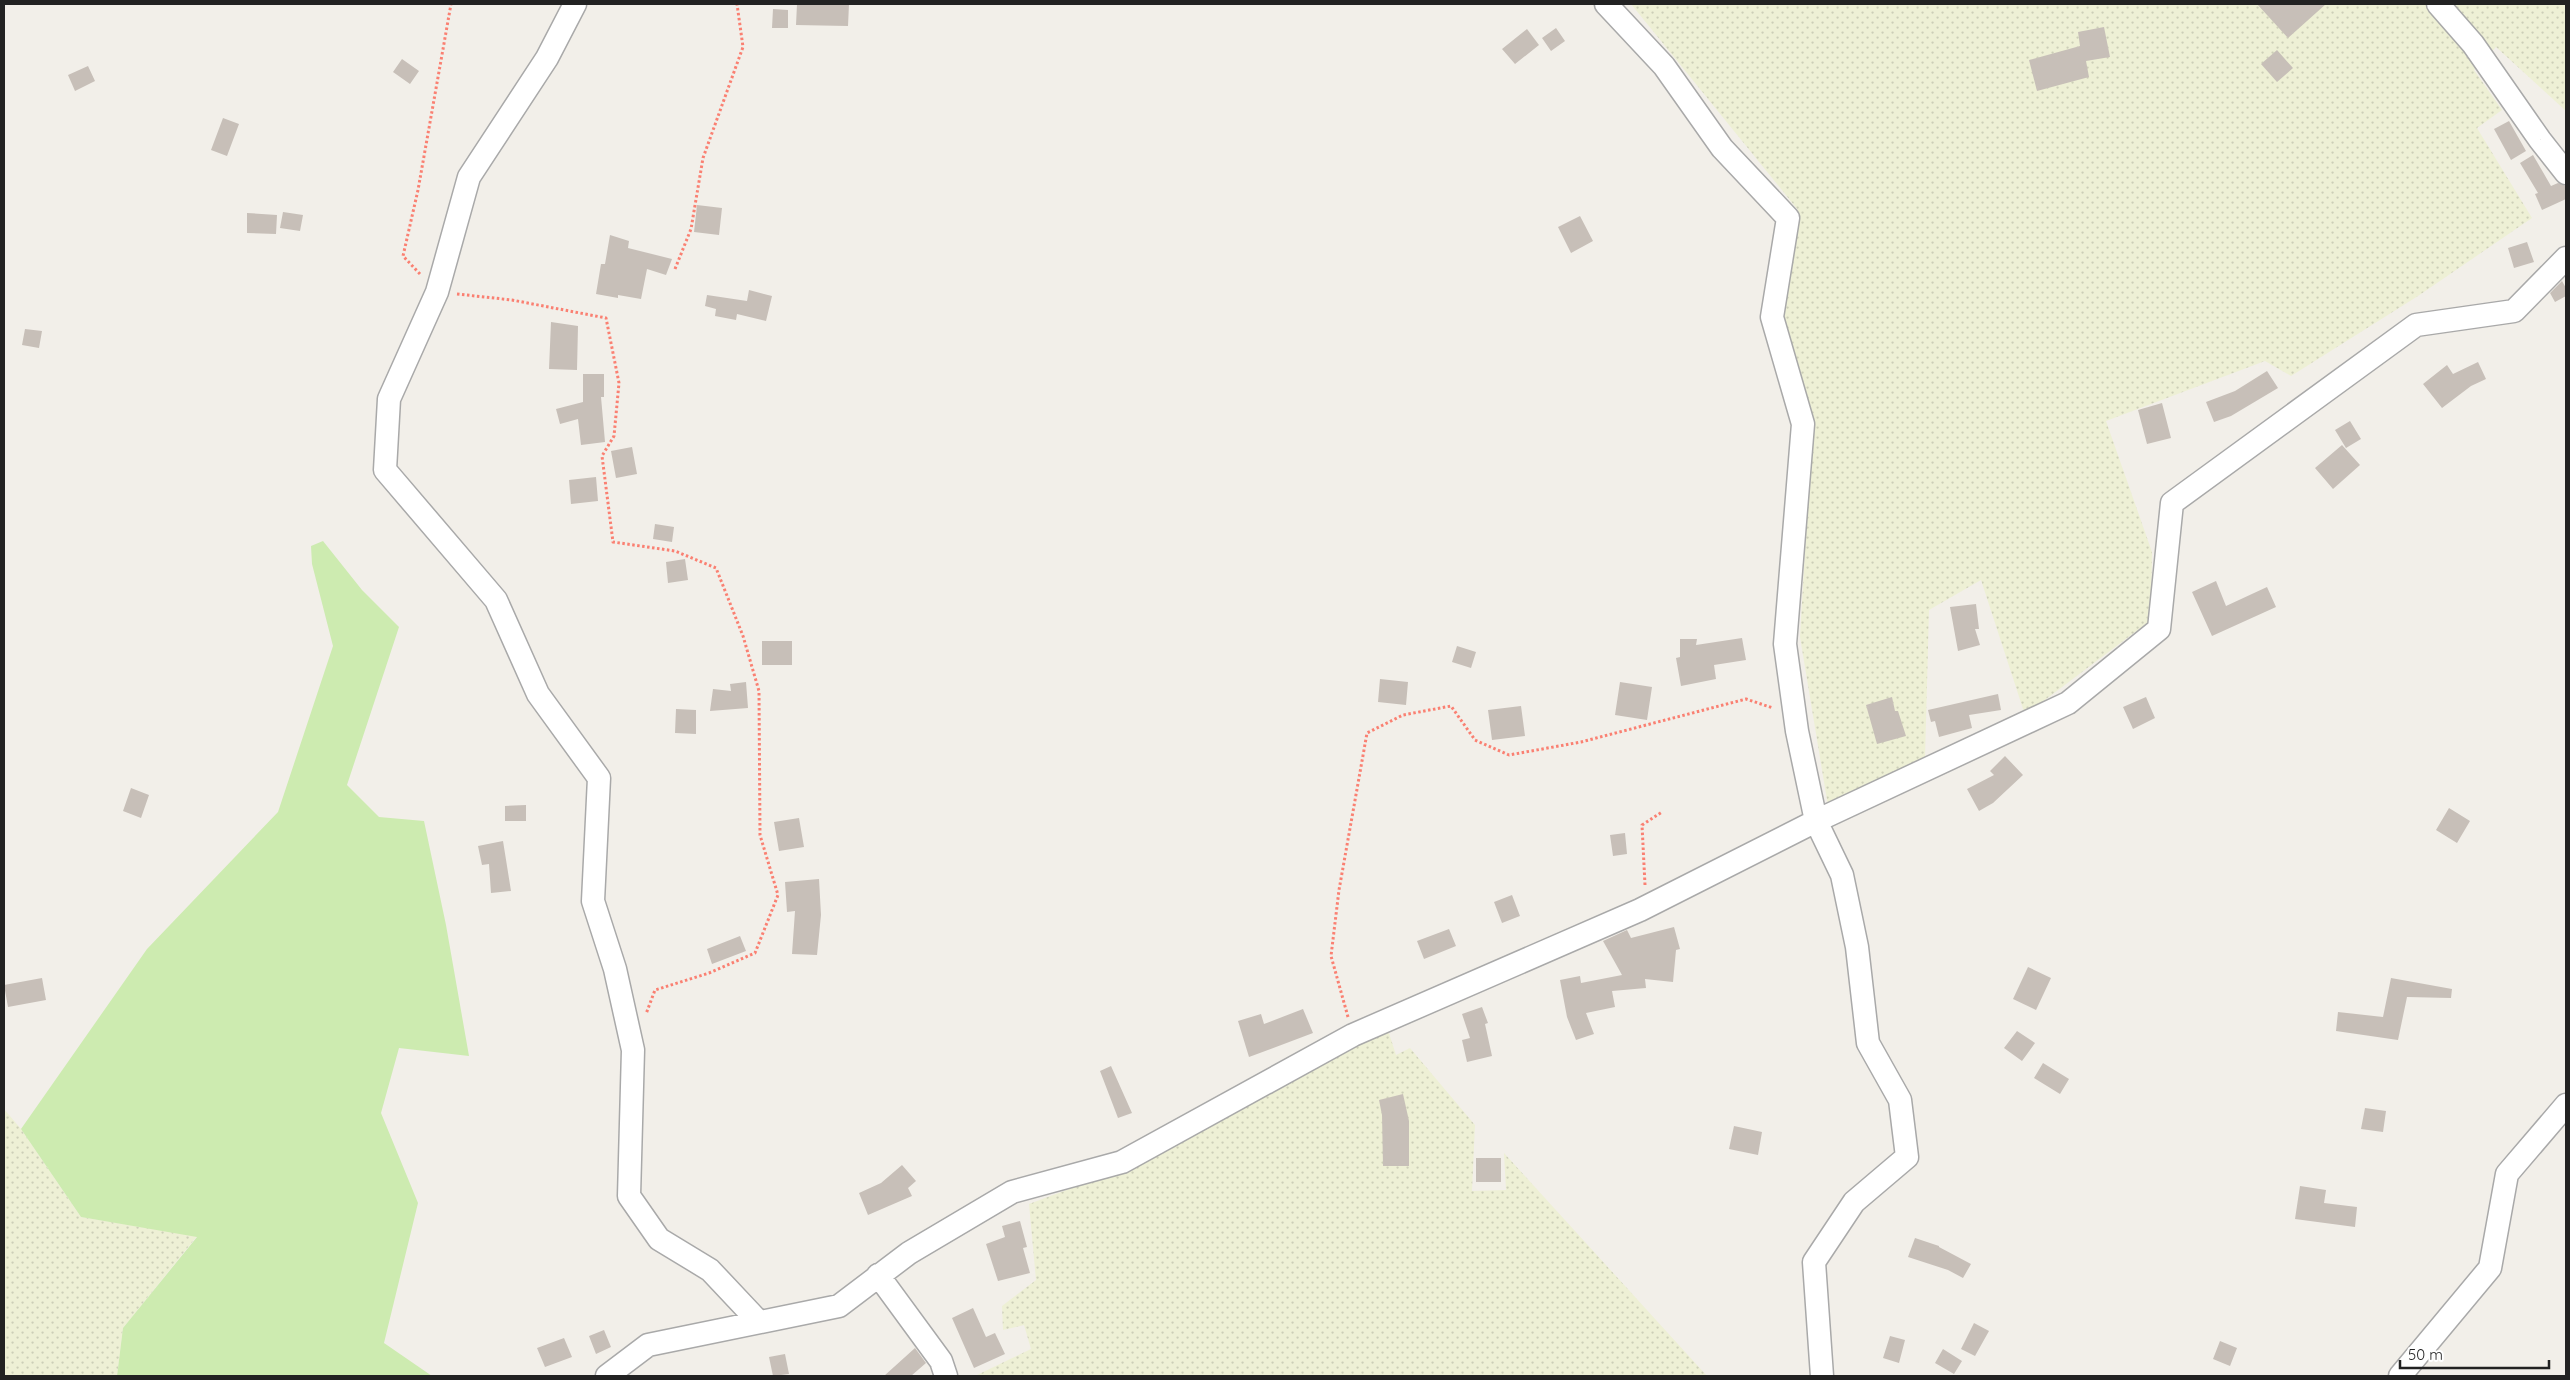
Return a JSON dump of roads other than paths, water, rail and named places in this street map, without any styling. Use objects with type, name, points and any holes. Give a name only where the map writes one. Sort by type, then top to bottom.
[{"type":"street","points":[[575,4],[547,58],[469,177],[437,292],[389,399],[384,470],[496,600],[538,694],[599,778],[593,901],[615,969],[633,1050],[629,1196],[658,1239],[710,1270],[758,1322]]},
{"type":"street","points":[[1606,4],[1664,66],[1722,148],[1788,218],[1772,317],[1803,424],[1785,644],[1795,716],[1816,821],[1842,875],[1857,947],[1868,1043],[1900,1100],[1907,1157],[1854,1202],[1814,1262],[1822,1376]]},
{"type":"street","points":[[2438,4],[2473,44],[2540,140],[2566,173]]},
{"type":"street","points":[[607,1376],[648,1345],[839,1306],[909,1252],[1012,1192],[1122,1162],[1353,1035],[1640,910],[1816,821],[2068,703],[2159,629],[2172,503],[2416,325],[2514,311],[2566,258]]},
{"type":"street","points":[[2400,1376],[2490,1268],[2506,1174],[2566,1105]]},
{"type":"street","points":[[878,1275],[941,1361],[946,1376]]}]
